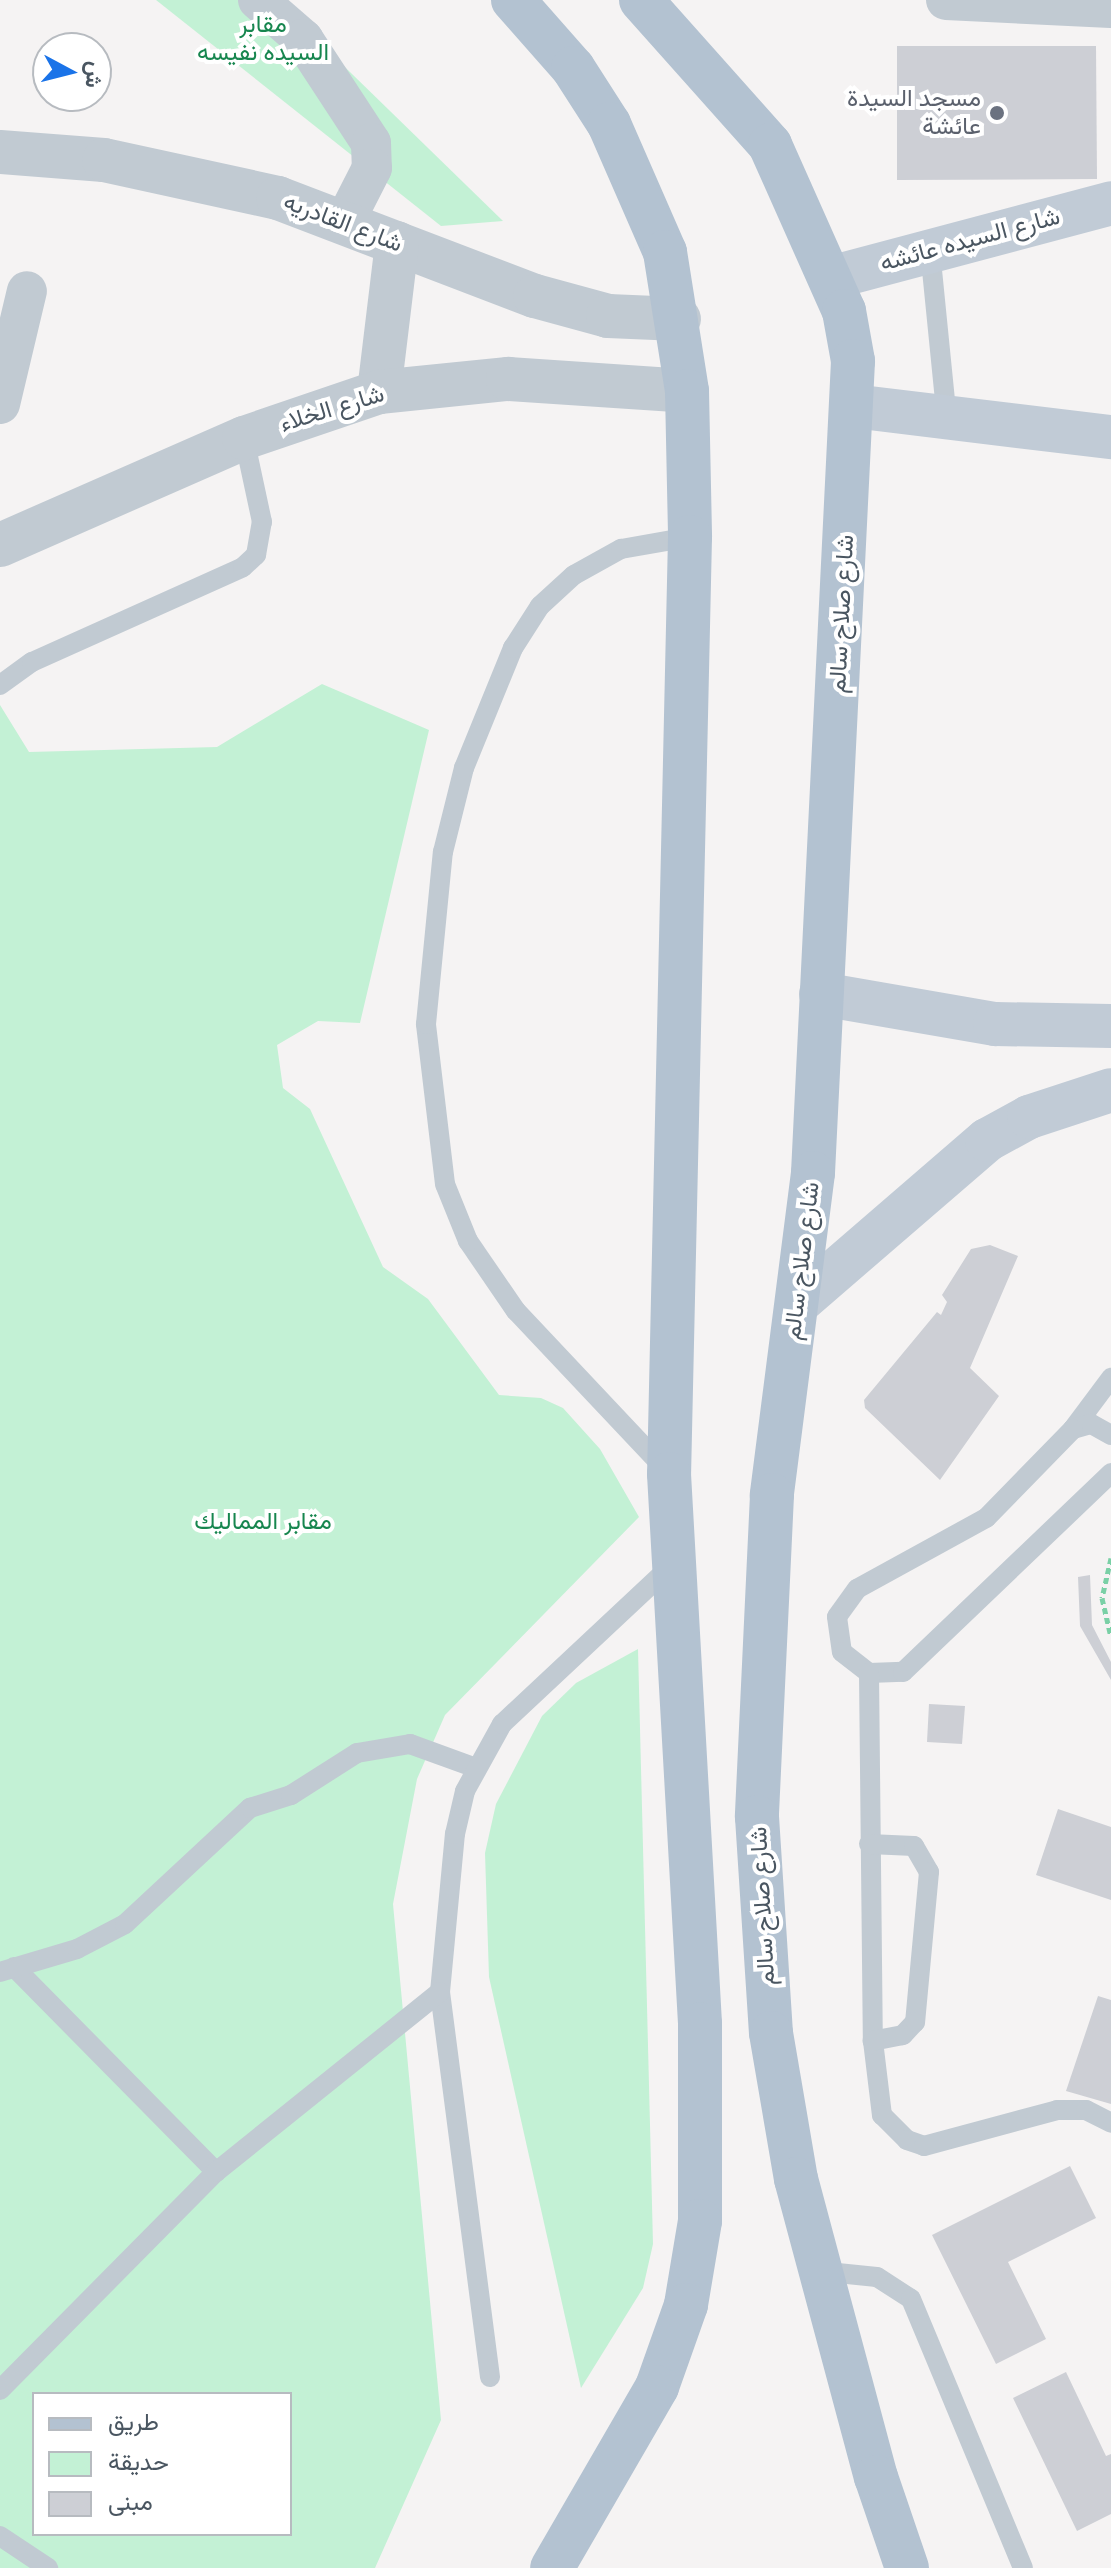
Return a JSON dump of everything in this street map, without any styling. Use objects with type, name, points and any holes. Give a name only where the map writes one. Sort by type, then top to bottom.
[{"type":"main road","points":[[513,0],[573,68],[637,176],[665,252],[679,319],[687,391],[690,537],[669,1474],[700,2024],[700,2221],[686,2305],[657,2387],[552,2568]]},
{"type":"main road","name":"شارع صلاح سالم","points":[[645,2],[770,145],[830,278],[853,361],[809,1227],[772,1495],[757,1817],[771,2033],[817,2271],[907,2568]]},
{"type":"main road","name":"شارع السيده عائشه","points":[[830,278],[1111,203]]},
{"type":"main road","points":[[853,406],[947,420],[1111,437]]},
{"type":"main road","points":[[821,994],[995,1024],[1111,1026]]},
{"type":"main road","points":[[797,1304],[987,1140],[1029,1117],[1111,1090]]},
{"type":"street","points":[[258,0],[303,39],[371,143],[372,168],[344,223]]},
{"type":"street","points":[[946,0],[1111,8]]},
{"type":"street","name":"شارع القادريه","points":[[0,152],[181,174],[278,198],[535,296],[608,316],[679,319]]},
{"type":"street","points":[[379,392],[397,243]]},
{"type":"street","points":[[0,404],[27,291]]},
{"type":"street","name":"شارع الخلاء","points":[[0,545],[244,438],[379,392],[508,379],[687,391]]},
{"type":"lane","points":[[930,250],[947,420]]},
{"type":"lane","points":[[0,685],[32,662],[243,567],[256,555],[262,522],[244,438]]},
{"type":"lane","points":[[669,1474],[516,1311],[473,1251],[445,1184],[426,1024],[443,852],[464,768],[513,648],[540,606],[574,575],[621,549],[690,537]]},
{"type":"lane","points":[[1111,1378],[1073,1429],[986,1518],[844,1601],[837,1617],[839,1643],[853,1665],[869,1673],[903,1672],[1111,1473]]},
{"type":"lane","points":[[1073,1429],[1091,1424],[1111,1435]]},
{"type":"lane","points":[[490,2377],[440,1992],[455,1834],[476,1768],[532,1691],[672,1565]]},
{"type":"lane","points":[[869,1673],[873,2041],[882,2115],[907,2140],[942,2146],[1072,2108],[1111,2123]]},
{"type":"lane","points":[[216,2172],[7,1969],[77,1949],[125,1924],[250,1808],[291,1795],[357,1753],[410,1744],[476,1768]]},
{"type":"lane","points":[[869,1844],[914,1846],[929,1872],[915,2022],[903,2035],[873,2041]]},
{"type":"lane","points":[[0,2390],[216,2172],[440,1992]]},
{"type":"lane","points":[[817,2271],[877,2277],[911,2299],[1023,2568]]},
{"type":"lane","points":[[0,2536],[48,2568]]},
{"type":"path","points":[[1111,1558],[1102,1598],[1111,1636]]},
{"type":"green space","name":"مقابر السيده نفيسه","points":[[156,0],[276,0],[503,221],[441,226]]},
{"type":"green space","name":"مقابر المماليك","points":[[322,684],[429,730],[360,1023],[318,1021],[277,1045],[283,1088],[310,1109],[383,1267],[428,1299],[499,1395],[541,1398],[563,1408],[600,1449],[639,1517],[445,1715],[417,1779],[393,1904],[441,2420],[375,2568],[0,2568],[0,705],[29,752],[217,747]]},
{"type":"green space","points":[[638,1649],[653,2244],[643,2288],[581,2388],[489,1977],[485,1853],[496,1804],[542,1716],[576,1683]]},
{"type":"building","name":"مسجد السيدة عائشة","points":[[897,46],[1096,46],[1097,179],[897,180]]},
{"type":"building","points":[[990,1245],[1018,1256],[970,1368],[999,1396],[940,1480],[865,1408],[864,1400],[937,1312],[941,1315],[947,1302],[942,1295],[971,1249]]},
{"type":"building","points":[[1090,1575],[1092,1625],[1111,1662],[1111,1680],[1080,1626],[1078,1577]]},
{"type":"building","points":[[929,1704],[965,1706],[962,1744],[927,1742]]},
{"type":"building","points":[[1058,1809],[1111,1827],[1111,1900],[1036,1875]]},
{"type":"building","points":[[1098,1996],[1111,2000],[1111,2104],[1066,2091]]},
{"type":"building","points":[[1070,2166],[1096,2218],[1008,2262],[1046,2339],[996,2364],[932,2235]]},
{"type":"building","points":[[1066,2372],[1106,2456],[1111,2454],[1111,2514],[1077,2531],[1013,2398]]},
{"type":"place","name":"مسجد السيدة عائشة","points":[[997,113]]}]
